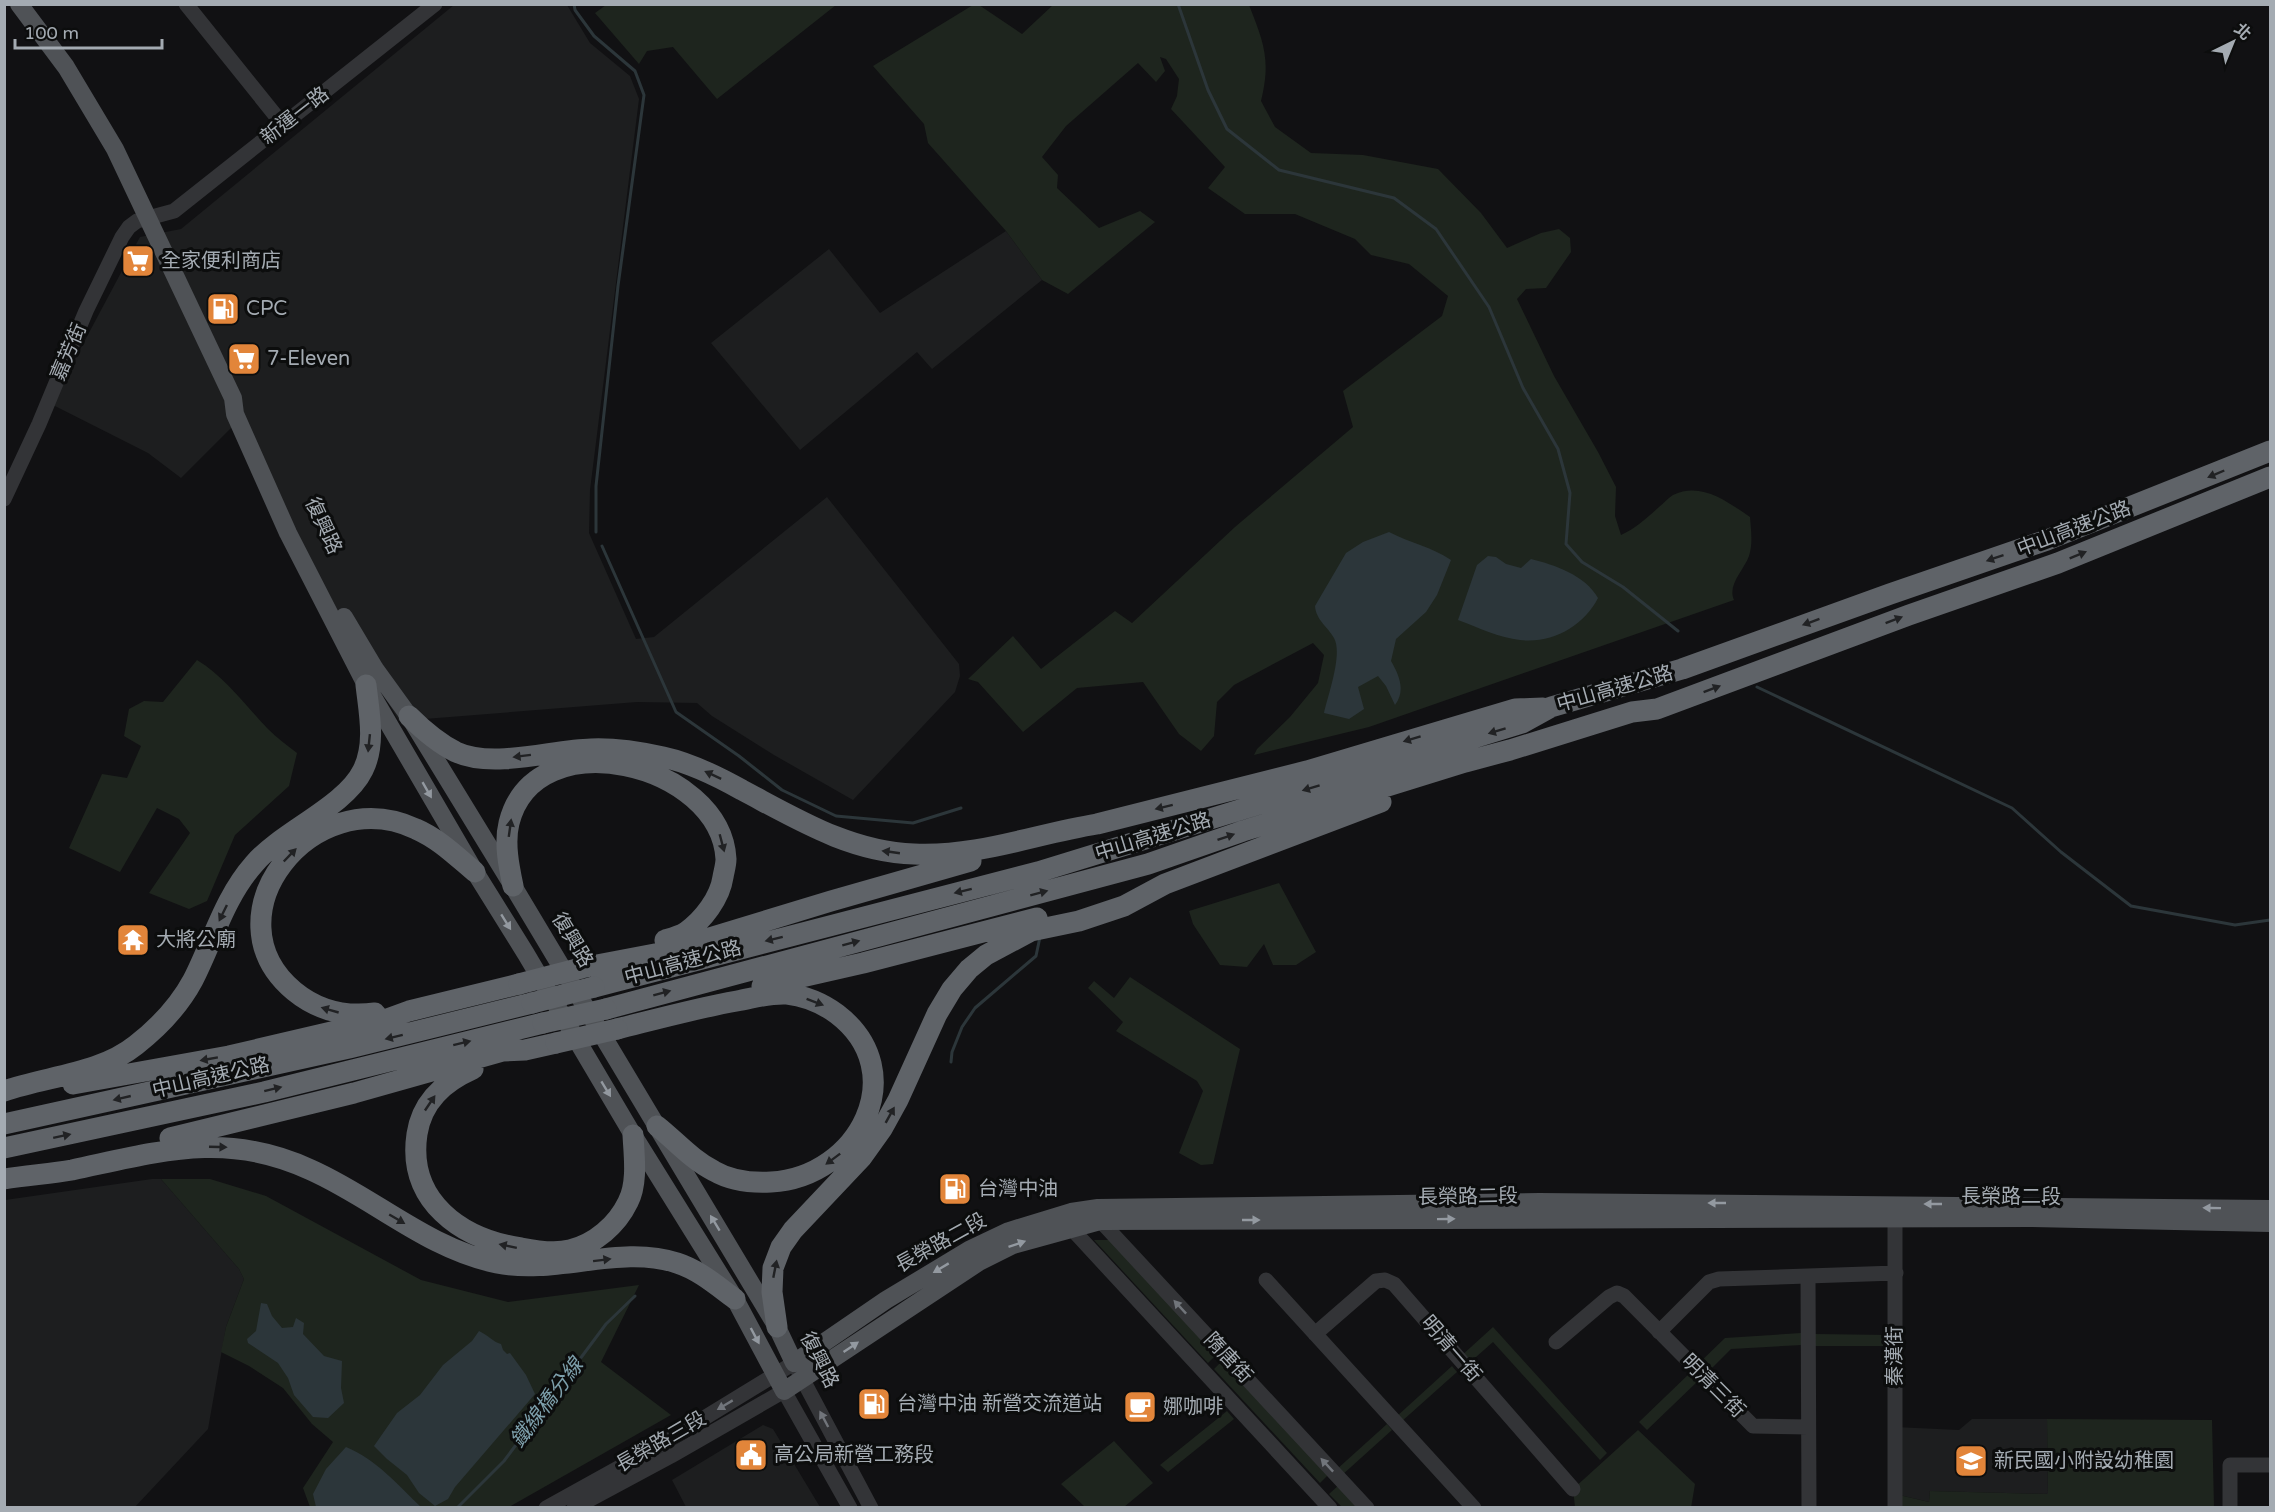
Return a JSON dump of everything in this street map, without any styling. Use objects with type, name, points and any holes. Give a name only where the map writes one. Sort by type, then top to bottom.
[{"type":"highway","name":"中山高速公路","points":[[4,1124],[349,1048],[1038,872],[1522,723],[1551,707],[1682,669],[2047,540],[2271,451]]},
{"type":"highway","name":"中山高速公路","points":[[4,1148],[264,1092],[606,1009],[1148,864],[1243,831],[1465,762],[1632,712],[1657,709],[2058,563],[2271,477]]},
{"type":"highway","points":[[4,1093],[78,1072],[110,1059],[134,1047],[159,1026],[177,1005],[192,981],[223,911],[235,889],[254,863],[282,837],[336,800],[363,770],[369,749],[370,730],[366,685]]},
{"type":"highway","points":[[409,716],[438,741],[457,753],[483,758],[512,758],[592,749],[629,751],[664,757],[717,777],[829,835],[885,851],[925,854],[986,849],[1097,824],[1307,771],[1515,710],[1551,707]]},
{"type":"highway","points":[[777,1327],[772,1292],[773,1268],[781,1247],[862,1157],[882,1129],[898,1100],[937,1014],[952,989],[986,954],[1031,931],[1079,921],[1124,906],[1165,884],[1416,789],[1569,745],[1636,722],[1657,709]]},
{"type":"highway","points":[[513,886],[508,859],[509,824],[520,799],[540,778],[562,768],[587,762],[611,763],[638,769],[666,780],[691,795],[708,812],[721,835],[726,859],[722,887],[707,912],[686,932],[614,961]]},
{"type":"highway","points":[[409,1011],[343,1013],[325,1009],[304,999],[286,984],[274,969],[265,950],[262,926],[263,906],[269,885],[277,869],[311,837],[344,821],[368,818],[392,820],[416,828],[438,841],[475,872]]},
{"type":"highway","points":[[4,1093],[229,1056],[387,1019],[409,1011],[581,968],[660,953],[921,874],[1081,832],[1097,824]]},
{"type":"highway","points":[[717,1003],[732,995],[765,985],[863,963],[1141,888],[1165,884]]},
{"type":"highway","points":[[633,1135],[634,1172],[629,1201],[614,1224],[592,1242],[569,1251],[539,1251],[502,1245],[482,1238],[458,1225],[437,1208],[424,1188],[416,1164],[420,1119],[432,1099],[449,1081],[525,1050],[556,1042],[717,1003],[787,994],[811,999],[845,1020],[858,1035],[867,1053],[872,1073],[872,1092],[869,1111],[861,1130],[846,1149],[827,1164],[807,1175],[784,1181],[760,1183],[738,1180],[715,1172],[686,1152],[657,1126]]},
{"type":"highway","points":[[4,1179],[36,1173],[99,1155],[354,1093],[503,1051],[525,1050]]},
{"type":"highway","points":[[36,1173],[69,1170],[167,1150],[213,1147],[249,1150],[311,1169],[435,1240],[468,1255],[498,1263],[530,1266],[559,1266],[606,1259],[647,1257],[667,1260],[704,1276],[735,1299]]},
{"type":"main road","name":"復興路","points":[[20,4],[66,67],[115,148],[232,398],[235,414],[288,533],[366,685],[633,1135],[735,1299],[784,1391]]},
{"type":"main road","name":"復興路","points":[[232,398],[245,411],[323,579],[348,624],[375,669],[409,716],[513,886],[777,1327],[799,1371]]},
{"type":"main road","name":"長榮路二段","points":[[784,1391],[799,1371],[979,1262],[1071,1220],[1095,1215],[2271,1209]]},
{"type":"main road","name":"長榮路二段","points":[[1895,1212],[2030,1218],[2271,1223]]},
{"type":"street","points":[[186,4],[284,126]]},
{"type":"street","name":"新運一路","points":[[148,217],[163,215],[174,210],[284,126],[435,4]]},
{"type":"street","name":"嘉芳街","points":[[4,500],[39,424],[86,311],[122,237],[129,226],[148,217]]},
{"type":"street","name":"秦漢街","points":[[1895,1212],[1895,1508]]},
{"type":"street","name":"隋唐街","points":[[1095,1215],[1367,1508]]},
{"type":"street","name":"隋唐街","points":[[1071,1220],[1330,1508]]},
{"type":"street","points":[[1659,1332],[1708,1282],[1719,1279],[1896,1273]]},
{"type":"street","points":[[1808,1277],[1809,1508]]},
{"type":"street","points":[[1266,1280],[1474,1508]]},
{"type":"street","name":"明清一街","points":[[1315,1334],[1376,1281],[1385,1280],[1394,1284],[1574,1489]]},
{"type":"street","name":"明清三街","points":[[1556,1342],[1609,1297],[1617,1293],[1624,1296],[1754,1426],[1808,1427]]},
{"type":"street","name":"長榮路二段","points":[[775,1375],[799,1371]]},
{"type":"street","name":"復興路","points":[[799,1371],[871,1508]]},
{"type":"street","name":"長榮路三段","points":[[546,1508],[665,1442],[775,1375]]},
{"type":"street","name":"復興路","points":[[784,1391],[850,1508]]},
{"type":"street","name":"長榮路三段","points":[[574,1508],[784,1391]]},
{"type":"street","points":[[2230,1508],[2229,1465],[2271,1466]]},
{"type":"shaded area","points":[[454,5],[567,5],[590,43],[630,76],[639,99],[590,490],[589,533],[636,639],[654,637],[827,497],[959,664],[960,676],[955,692],[853,800],[774,755],[712,716],[697,703],[637,702],[399,721],[339,621],[238,421],[181,478],[148,453],[51,404],[140,237],[181,229]]},
{"type":"shaded area","points":[[606,5],[836,5],[717,99],[673,47],[647,51],[639,64],[595,13]]},
{"type":"shaded area","points":[[973,5],[979,5],[1022,34],[1053,5],[1249,5],[1259,30],[1266,63],[1261,101],[1275,127],[1311,153],[1363,155],[1438,169],[1481,213],[1507,248],[1541,233],[1559,229],[1570,238],[1571,252],[1546,288],[1526,289],[1517,299],[1554,376],[1616,487],[1615,516],[1621,535],[1631,530],[1671,496],[1683,491],[1704,492],[1723,500],[1750,517],[1750,551],[1734,583],[1732,594],[1734,600],[1369,727],[1254,755],[1318,683],[1324,655],[1313,643],[1234,685],[1217,702],[1214,736],[1201,751],[1179,734],[1143,682],[1077,688],[1023,732],[978,682],[968,679],[1013,636],[1041,669],[1115,611],[1132,623],[1235,527],[1353,427],[1343,391],[1442,316],[1448,296],[1409,264],[1371,255],[1355,239],[1295,214],[1245,214],[1208,188],[1225,167],[1171,109],[1177,96],[1179,79],[1166,59],[1160,57],[1165,71],[1156,82],[1138,63],[1066,126],[1042,157],[1058,175],[1057,188],[1099,228],[1140,211],[1155,222],[1068,294],[1042,280],[1006,231],[928,143],[924,124],[873,66]]},
{"type":"shaded area","points":[[1006,231],[1042,280],[932,369],[917,352],[800,450],[711,343],[829,249],[880,313]]},
{"type":"shaded area","points":[[1389,532],[1451,560],[1437,595],[1426,612],[1396,639],[1391,661],[1399,677],[1401,688],[1395,705],[1386,686],[1378,676],[1358,687],[1364,709],[1349,719],[1324,713],[1337,654],[1334,638],[1318,615],[1315,606],[1346,553],[1363,542]]},
{"type":"shaded area","points":[[1488,556],[1521,568],[1531,559],[1550,564],[1577,577],[1598,598],[1576,625],[1544,639],[1512,639],[1481,629],[1458,620],[1477,565]]},
{"type":"shaded area","points":[[197,660],[226,683],[268,729],[297,753],[289,786],[235,835],[207,901],[189,909],[149,893],[190,833],[179,819],[157,808],[120,872],[69,848],[102,774],[127,778],[141,746],[124,736],[129,709],[144,701],[163,702]]},
{"type":"shaded area","points":[[1279,883],[1316,952],[1296,965],[1273,965],[1264,944],[1247,967],[1220,965],[1193,924],[1189,911]]},
{"type":"shaded area","points":[[1130,977],[1240,1049],[1213,1164],[1201,1165],[1179,1153],[1203,1091],[1197,1081],[1116,1031],[1123,1022],[1088,988],[1094,981],[1114,998]]},
{"type":"shaded area","points":[[161,1179],[239,1269],[244,1279],[226,1327],[208,1429],[135,1507],[5,1508],[5,1200]]},
{"type":"shaded area","points":[[161,1179],[210,1179],[266,1196],[421,1280],[508,1302],[639,1285],[601,1362],[671,1415],[509,1507],[310,1507],[303,1488],[333,1442],[312,1424],[283,1388],[249,1366],[221,1352],[226,1327],[244,1279],[239,1269]]},
{"type":"shaded area","points":[[1094,1240],[1115,1240],[1219,1352],[1208,1363]]},
{"type":"shaded area","points":[[261,1303],[267,1304],[272,1316],[282,1328],[293,1327],[296,1318],[304,1323],[303,1334],[324,1356],[342,1361],[341,1388],[344,1403],[328,1418],[313,1417],[294,1395],[288,1378],[278,1363],[248,1343],[247,1339],[256,1331]]},
{"type":"shaded area","points":[[1493,1327],[1607,1453],[1600,1460],[1493,1342],[1467,1365],[1460,1357]]},
{"type":"shaded area","points":[[479,1331],[501,1344],[507,1354],[510,1353],[526,1375],[535,1394],[455,1487],[448,1499],[435,1506],[419,1493],[407,1475],[374,1446],[397,1413],[420,1395],[443,1365],[472,1341]]},
{"type":"shaded area","points":[[1801,1333],[1802,1345],[1731,1349],[1706,1374],[1697,1365],[1725,1338]]},
{"type":"shaded area","points":[[1814,1334],[1889,1335],[1889,1346],[1813,1346]]},
{"type":"shaded area","points":[[1224,1359],[1330,1473],[1320,1483],[1214,1369]]},
{"type":"shaded area","points":[[1452,1366],[1457,1372],[1401,1422],[1396,1417]]},
{"type":"shaded area","points":[[1691,1372],[1698,1381],[1647,1430],[1639,1422]]},
{"type":"shaded area","points":[[1227,1411],[1234,1419],[1168,1472],[1160,1465]]},
{"type":"shaded area","name":"新民國小附設幼稚園","points":[[1972,1419],[2047,1419],[2048,1494],[1930,1491],[1929,1502],[1895,1494],[1895,1427],[1959,1430]]},
{"type":"shaded area","points":[[2047,1419],[2212,1420],[2214,1507],[1895,1508],[1895,1494],[1929,1502],[1930,1491],[2048,1494]]},
{"type":"shaded area","points":[[1387,1424],[1392,1430],[1341,1476],[1336,1470]]},
{"type":"shaded area","name":"高公局新營工務段","points":[[763,1425],[773,1429],[820,1507],[686,1507],[672,1480]]},
{"type":"shaded area","points":[[1638,1430],[1695,1484],[1691,1508],[1575,1507],[1573,1489]]},
{"type":"shaded area","points":[[1114,1441],[1153,1483],[1124,1507],[1085,1507],[1061,1484]]},
{"type":"shaded area","points":[[346,1447],[377,1466],[421,1507],[316,1507],[313,1494],[326,1469]]},
{"type":"shaded area","points":[[1340,1484],[1362,1507],[1342,1507],[1329,1494]]},
{"type":"waterway","points":[[574,4],[575,10],[594,36],[635,71],[644,95],[618,286],[596,486],[596,532]]},
{"type":"waterway","points":[[1178,4],[1208,90],[1227,129],[1279,170],[1394,198],[1436,229],[1489,307],[1523,388],[1558,449],[1570,493],[1566,544],[1582,562],[1623,587],[1678,631]]},
{"type":"waterway","points":[[602,546],[676,712],[739,756],[782,790],[836,816],[913,823],[961,808]]},
{"type":"waterway","points":[[1757,687],[2012,808],[2061,852],[2131,906],[2235,925],[2270,920]]},
{"type":"waterway","points":[[951,1062],[952,1052],[962,1027],[975,1008],[1036,956],[1040,937]]},
{"type":"waterway","name":"鐵線橋分線","points":[[457,1508],[504,1461],[606,1324],[635,1296]]},
{"type":"place","name":"全家便利商店","points":[[138,261]]},
{"type":"place","name":"CPC","points":[[223,309]]},
{"type":"place","name":"7-Eleven","points":[[244,359]]},
{"type":"place","name":"大將公廟","points":[[133,940]]},
{"type":"place","name":"台灣中油","points":[[955,1189]]},
{"type":"place","name":"台灣中油 新營交流道站","points":[[874,1404]]},
{"type":"place","name":"娜咖啡","points":[[1140,1407]]},
{"type":"place","name":"高公局新營工務段","points":[[751,1455]]},
{"type":"place","name":"新民國小附設幼稚園","points":[[1971,1461]]}]
